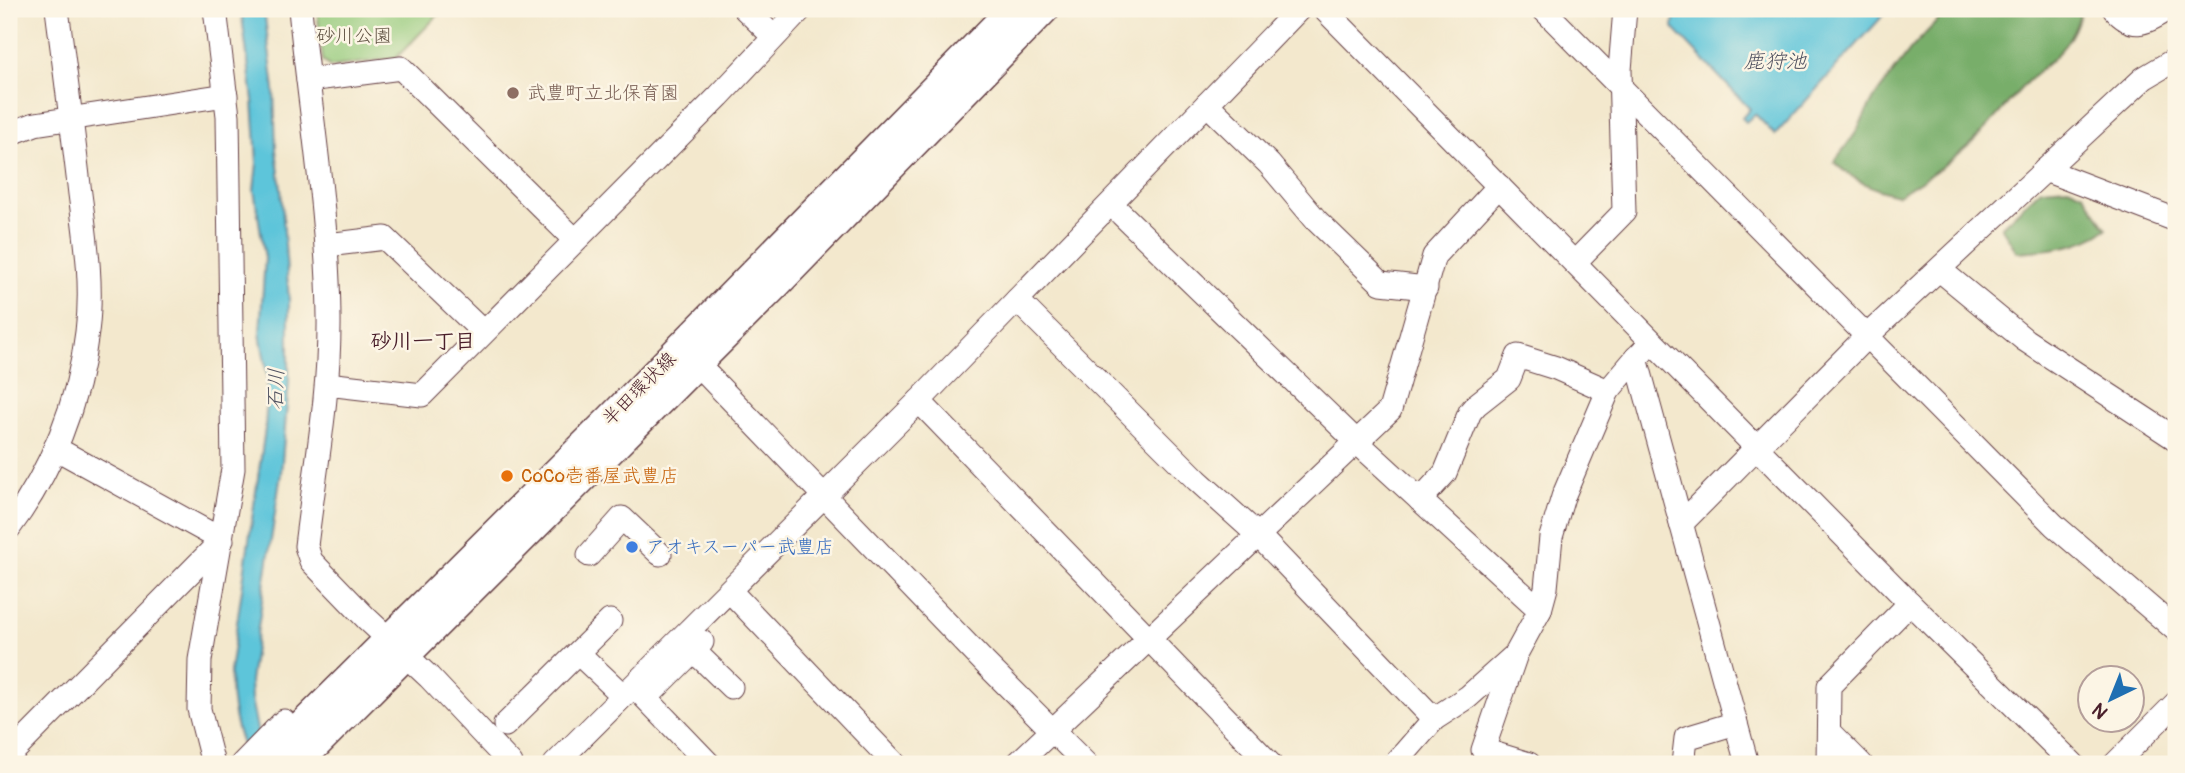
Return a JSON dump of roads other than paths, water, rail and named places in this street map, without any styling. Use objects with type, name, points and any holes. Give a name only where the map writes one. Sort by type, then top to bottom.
[{"type":"main road","name":"半田環状線","points":[[398,648],[1012,9]]},
{"type":"main road","name":"半田環状線","points":[[262,764],[398,648],[697,364],[1045,9]]},
{"type":"street","points":[[9,528],[38,483],[74,401],[88,330],[87,250],[57,9]]},
{"type":"street","points":[[213,764],[199,709],[200,660],[233,469],[226,95],[215,9]]},
{"type":"street","points":[[300,9],[327,245],[329,320],[327,384],[306,546],[311,561],[511,764]]},
{"type":"street","points":[[745,9],[774,37]]},
{"type":"street","points":[[327,384],[422,395],[802,9]]},
{"type":"street","points":[[555,764],[634,689],[919,401],[1299,9]]},
{"type":"street","points":[[1324,9],[1910,603],[2073,764]]},
{"type":"street","points":[[1543,9],[2054,525],[2176,630]]},
{"type":"street","points":[[1575,262],[1624,212],[1620,70],[1625,9]]},
{"type":"street","points":[[2115,9],[2125,20],[2139,24],[2169,9]]},
{"type":"street","points":[[1681,524],[1867,336],[2144,78],[2176,59]]},
{"type":"street","points":[[308,80],[401,68],[575,240]]},
{"type":"street","points":[[9,134],[36,124],[226,95]]},
{"type":"street","points":[[1207,104],[1269,164],[1316,220],[1381,282],[1426,288]]},
{"type":"street","points":[[2045,170],[2176,220]]},
{"type":"street","points":[[1017,764],[1390,410],[1434,256],[1499,186]]},
{"type":"street","points":[[1111,204],[1357,442],[1540,610]]},
{"type":"street","points":[[327,245],[384,238],[483,332]]},
{"type":"street","points":[[1940,270],[2025,340],[2176,439]]},
{"type":"street","points":[[1017,300],[1197,480],[1258,536],[1434,719]]},
{"type":"street","points":[[1529,764],[1483,750],[1516,654],[1540,610],[1546,587],[1551,537],[1563,496],[1608,391],[1652,341]]},
{"type":"street","points":[[1420,500],[1445,473],[1470,412],[1475,405],[1509,379],[1518,356],[1556,368],[1608,391]]},
{"type":"street","points":[[1636,358],[1747,764]]},
{"type":"street","points":[[697,364],[1086,764]]},
{"type":"street","points":[[919,401],[1270,764]]},
{"type":"street","points":[[55,448],[222,540]]},
{"type":"street","points":[[589,555],[622,518],[660,554]]},
{"type":"street","points":[[9,756],[222,540]]},
{"type":"street","points":[[730,591],[895,764]]},
{"type":"street","points":[[1828,764],[1829,686],[1910,603]]},
{"type":"street","points":[[505,725],[610,621]]},
{"type":"street","points":[[634,689],[697,646],[731,687]]},
{"type":"street","points":[[578,653],[634,689],[709,764]]},
{"type":"street","points":[[1395,764],[1434,719],[1468,697],[1516,654]]},
{"type":"street","points":[[2115,764],[2176,703]]},
{"type":"street","points":[[1683,764],[1686,738],[1736,723]]},
{"type":"street","points":[[1829,732],[1861,764]]},
{"type":"street","points":[[242,764],[288,742]]},
{"type":"water","name":"石川","points":[[241,9],[264,9],[274,89],[276,150],[289,301],[289,381],[281,473],[250,681],[258,734],[251,764],[235,720],[230,672],[265,429],[268,380],[260,333],[265,258],[254,190],[257,163],[253,100]]},
{"type":"water","name":"鹿狩池","points":[[1675,9],[1889,9],[1775,135],[1755,114],[1746,122],[1742,118],[1750,109],[1673,28]]},
{"type":"place","name":"武豊町立北保育園","points":[[513,93]]},
{"type":"place","name":"CoCo壱番屋武豊店","points":[[507,476]]},
{"type":"place","name":"アオキスーパー武豊店","points":[[632,547]]},
{"type":"district","name":"砂川一丁目","points":[[423,341]]},
{"type":"park label","name":"砂川公園","points":[[354,36]]}]
